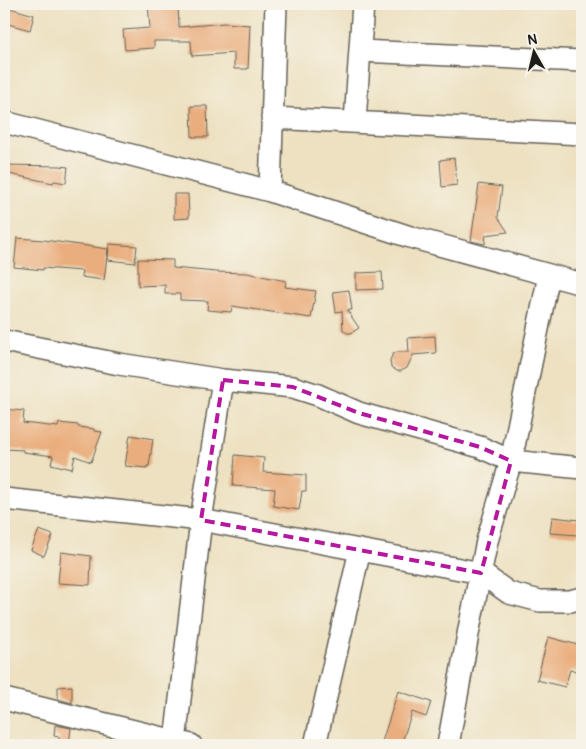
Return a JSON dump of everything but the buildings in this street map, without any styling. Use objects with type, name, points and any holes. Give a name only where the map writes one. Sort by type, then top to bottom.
[{"type":"street","points":[[270,191],[276,4]]},
{"type":"street","points":[[356,122],[363,4]]},
{"type":"street","points":[[360,51],[582,61]]},
{"type":"street","points":[[272,118],[582,134]]},
{"type":"street","points":[[4,122],[270,191],[410,237],[582,284]]},
{"type":"street","points":[[448,745],[487,541],[511,461],[549,275]]},
{"type":"street","points":[[4,341],[119,364],[223,380],[293,387],[318,395],[359,413],[480,447],[511,461],[582,468]]},
{"type":"street","points":[[4,699],[183,744],[201,520],[223,380]]},
{"type":"street","points":[[4,499],[201,520],[481,573],[509,593],[540,601],[570,601],[582,598]]},
{"type":"street","points":[[315,745],[360,550]]},
{"type":"highlighted area","points":[[223,380],[293,387],[359,413],[480,447],[511,461],[481,573],[201,520]]}]
